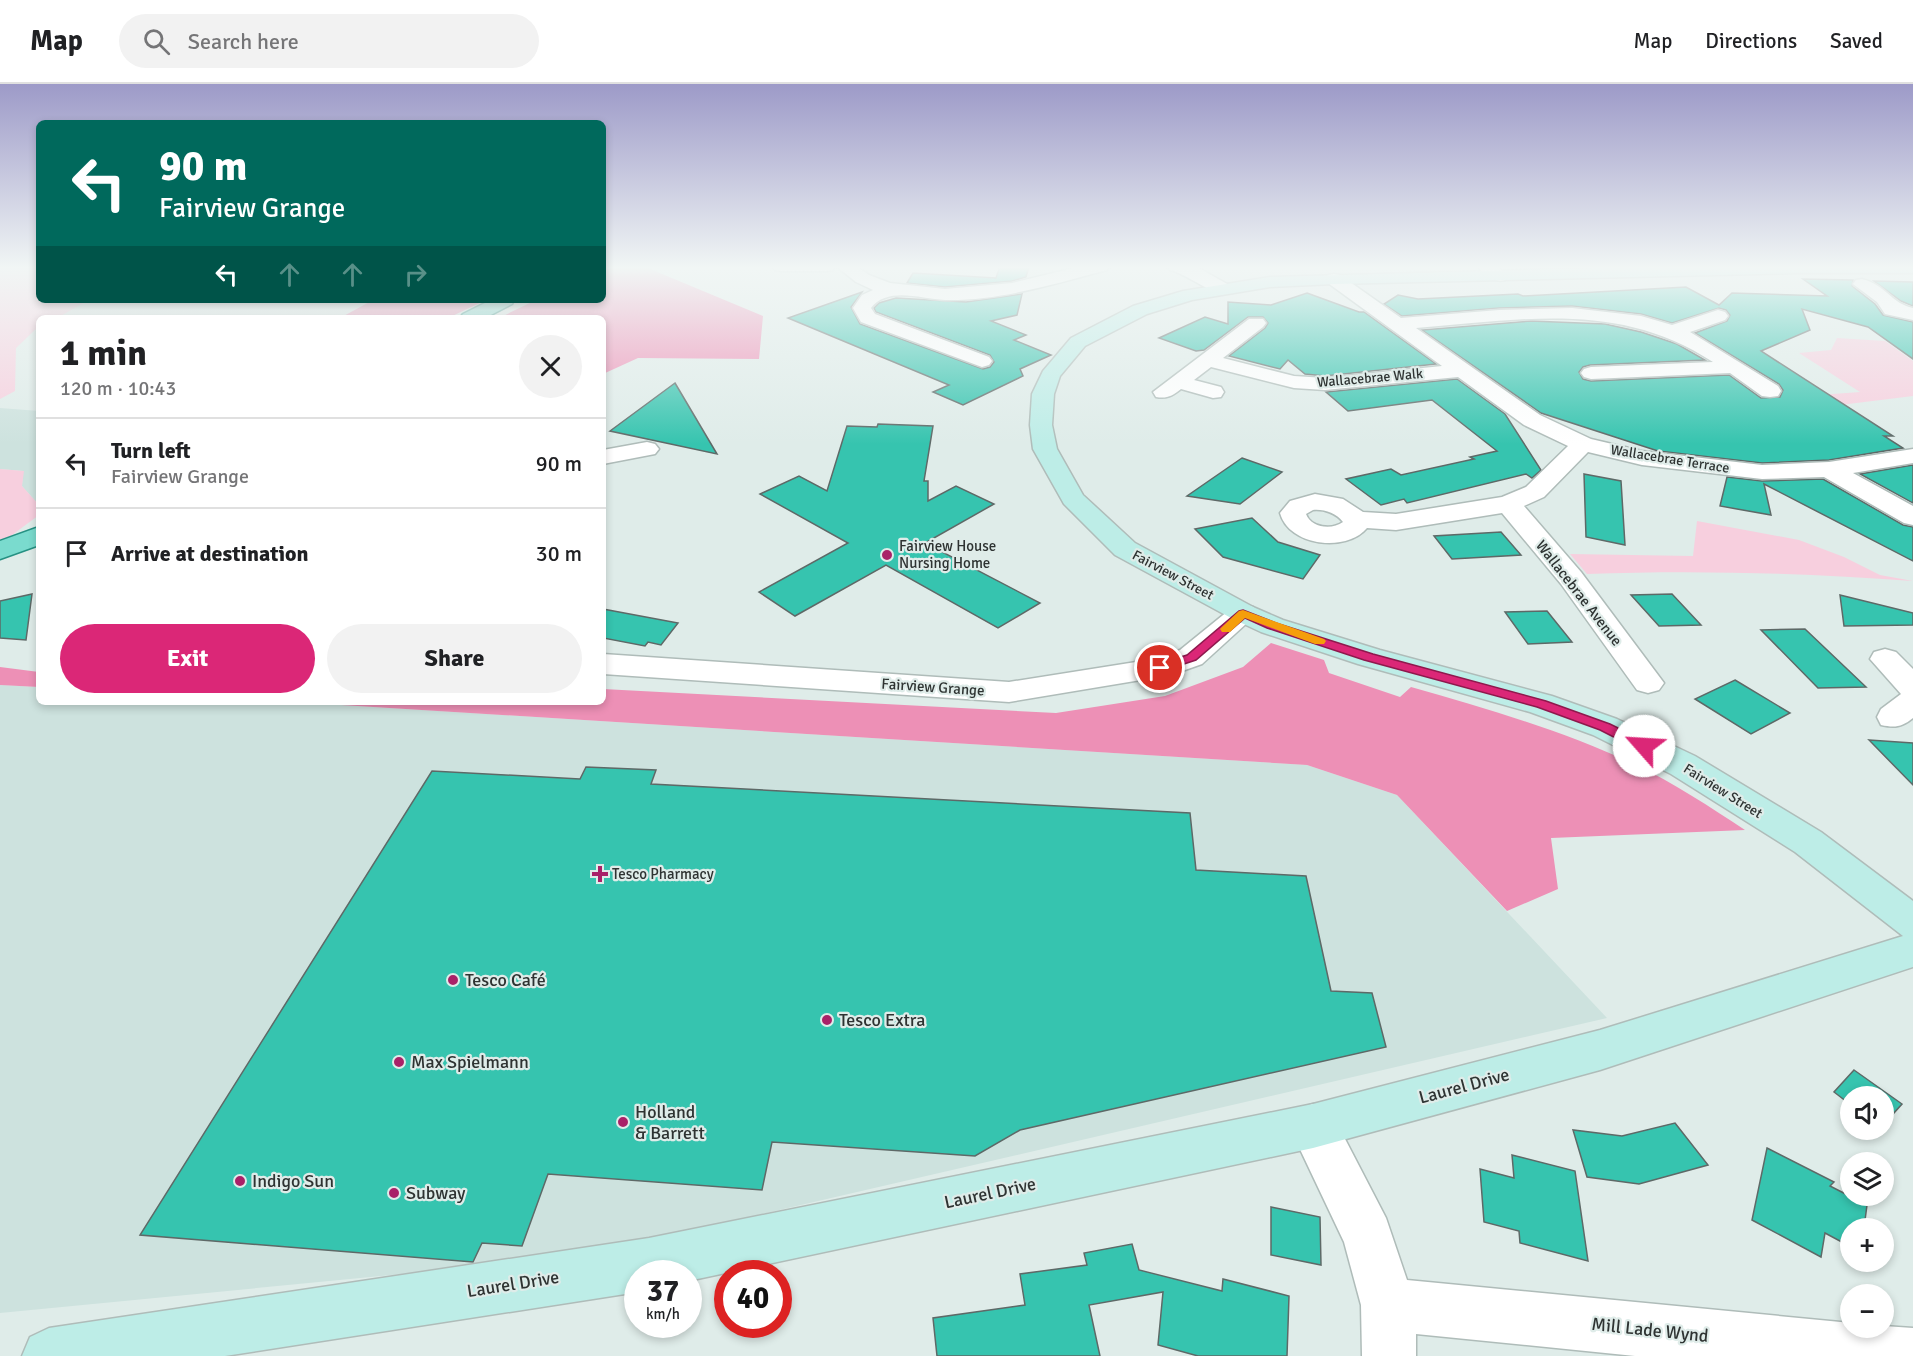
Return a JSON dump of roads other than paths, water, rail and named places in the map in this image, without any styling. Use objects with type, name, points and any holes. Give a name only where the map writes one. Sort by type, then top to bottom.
[{"type":"main road","points":[[0,551],[36,536]]},
{"type":"street","points":[[887,325],[976,359],[947,367]]},
{"type":"street","name":"Fairview Street","points":[[1110,325],[1078,342],[1050,375],[1043,394],[1041,425],[1045,449],[1073,498],[1125,549],[1243,613],[1272,626],[1369,657],[1541,704],[1605,727],[1683,765],[1808,842],[1913,923]]},
{"type":"street","points":[[1213,392],[1172,387],[1253,325]]},
{"type":"street","name":"Wallacebrae Terrace","points":[[1397,325],[1532,420],[1583,444],[1642,458],[1751,471],[1829,468],[1913,456]]},
{"type":"street","points":[[1650,325],[1672,331],[1698,344],[1770,391]]},
{"type":"street","points":[[1672,331],[1689,325]]},
{"type":"street","name":"Wallacebrae Walk","points":[[1208,360],[1294,382],[1325,384],[1462,370]]},
{"type":"street","points":[[1591,373],[1732,367]]},
{"type":"street","points":[[1643,371],[1663,385]]},
{"type":"street","points":[[1355,519],[1396,522],[1508,504],[1535,492],[1583,444]]},
{"type":"street","points":[[606,456],[647,449]]},
{"type":"street","points":[[1829,468],[1913,517]]},
{"type":"street","name":"Wallacebrae Avenue","points":[[1508,504],[1571,578],[1648,683]]},
{"type":"street","name":"Fairview Grange","points":[[606,664],[1009,692],[1160,668],[1191,657],[1243,613]]},
{"type":"street","points":[[1885,659],[1913,687]]},
{"type":"street","name":"Laurel Drive","points":[[49,1356],[649,1264],[1313,1126],[1600,1050],[1913,950]]},
{"type":"street","points":[[1313,1126],[1368,1236],[1388,1305],[1389,1356]]},
{"type":"street","name":"Mill Lade Wynd","points":[[1388,1305],[1913,1356]]},
{"type":"place","name":"Fairview House Nursing Home","points":[[887,555]]},
{"type":"place","name":"Tesco Pharmacy","points":[[600,874]]},
{"type":"place","name":"Tesco Café","points":[[453,980]]},
{"type":"place","name":"Tesco Extra","points":[[827,1020]]},
{"type":"place","name":"Max Spielmann","points":[[399,1062]]},
{"type":"place","name":"Holland & Barrett","points":[[623,1122]]},
{"type":"place","name":"Indigo Sun","points":[[240,1181]]},
{"type":"place","name":"Subway","points":[[394,1193]]}]
